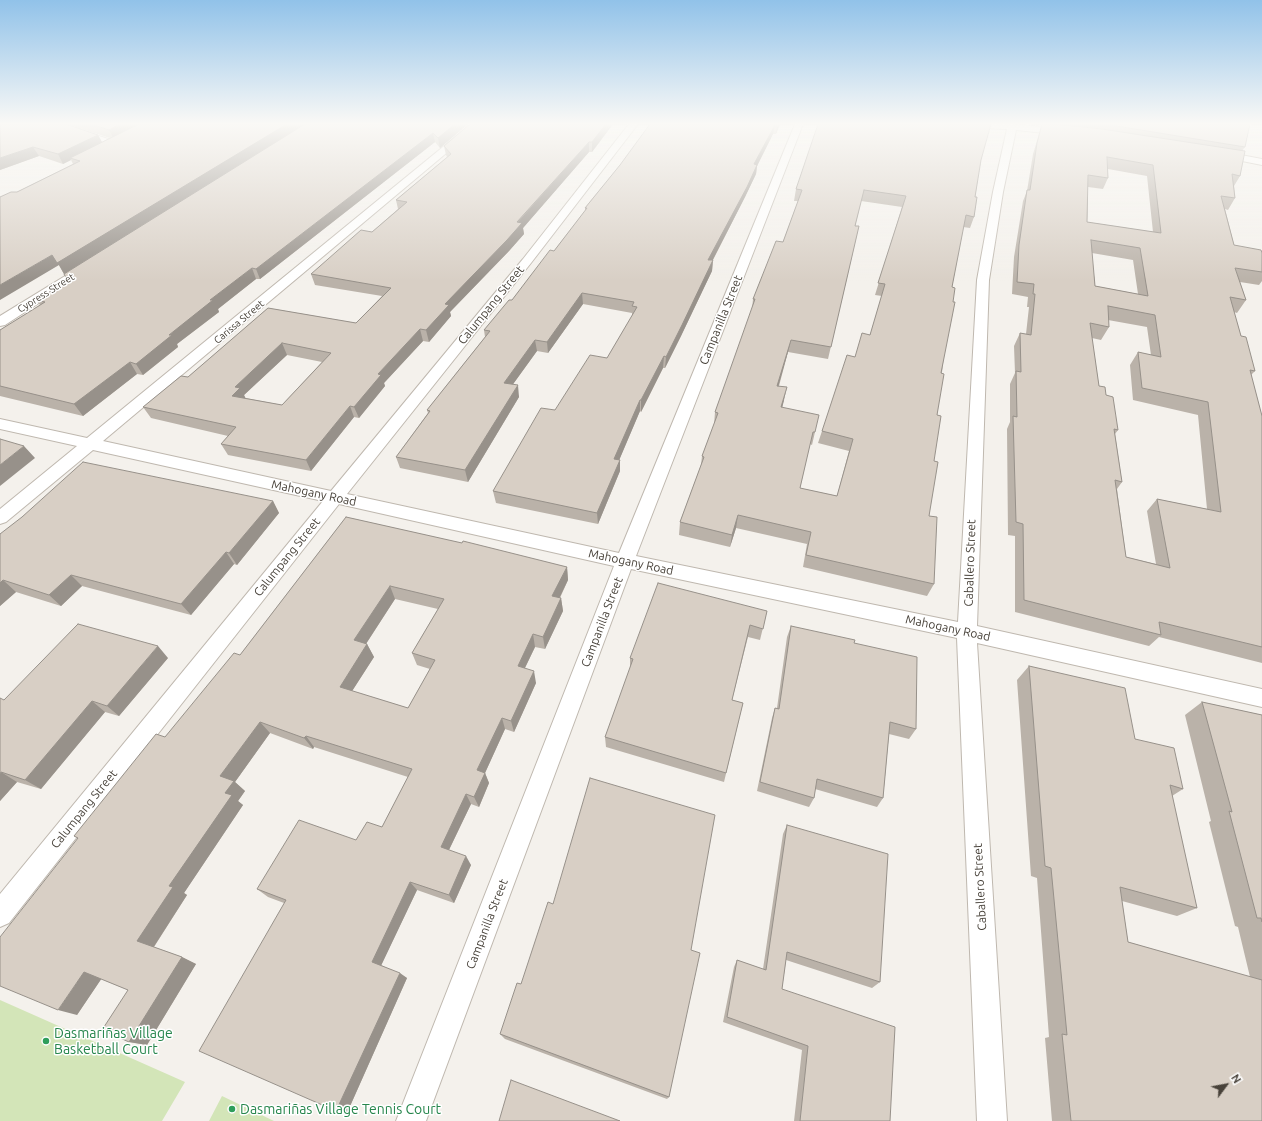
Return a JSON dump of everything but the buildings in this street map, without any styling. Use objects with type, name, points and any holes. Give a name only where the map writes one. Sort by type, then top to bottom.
[{"type":"street","name":"Carissa Street","points":[[0,518],[414,176]]},
{"type":"street","name":"Calumpang Street","points":[[0,914],[527,261],[593,176]]},
{"type":"street","name":"Campanilla Street","points":[[412,1121],[625,561],[778,176]]},
{"type":"street","name":"Caballero Street","points":[[992,1121],[967,632],[983,280],[1001,176]]},
{"type":"street","name":"Cypress Street","points":[[0,322],[94,263]]},
{"type":"street","name":"Mahogany Road","points":[[0,424],[625,561],[967,632],[1262,698]]},
{"type":"green space","name":"Dasmariñas Village Basketball Court","points":[[0,1000],[185,1082],[162,1121],[0,1121]]},
{"type":"green space","name":"Dasmariñas Village Tennis Court","points":[[222,1096],[274,1121],[209,1121]]},
{"type":"place","name":"Dasmariñas Village Basketball Court","points":[[46,1041]]},
{"type":"place","name":"Dasmariñas Village Tennis Court","points":[[232,1109]]}]
